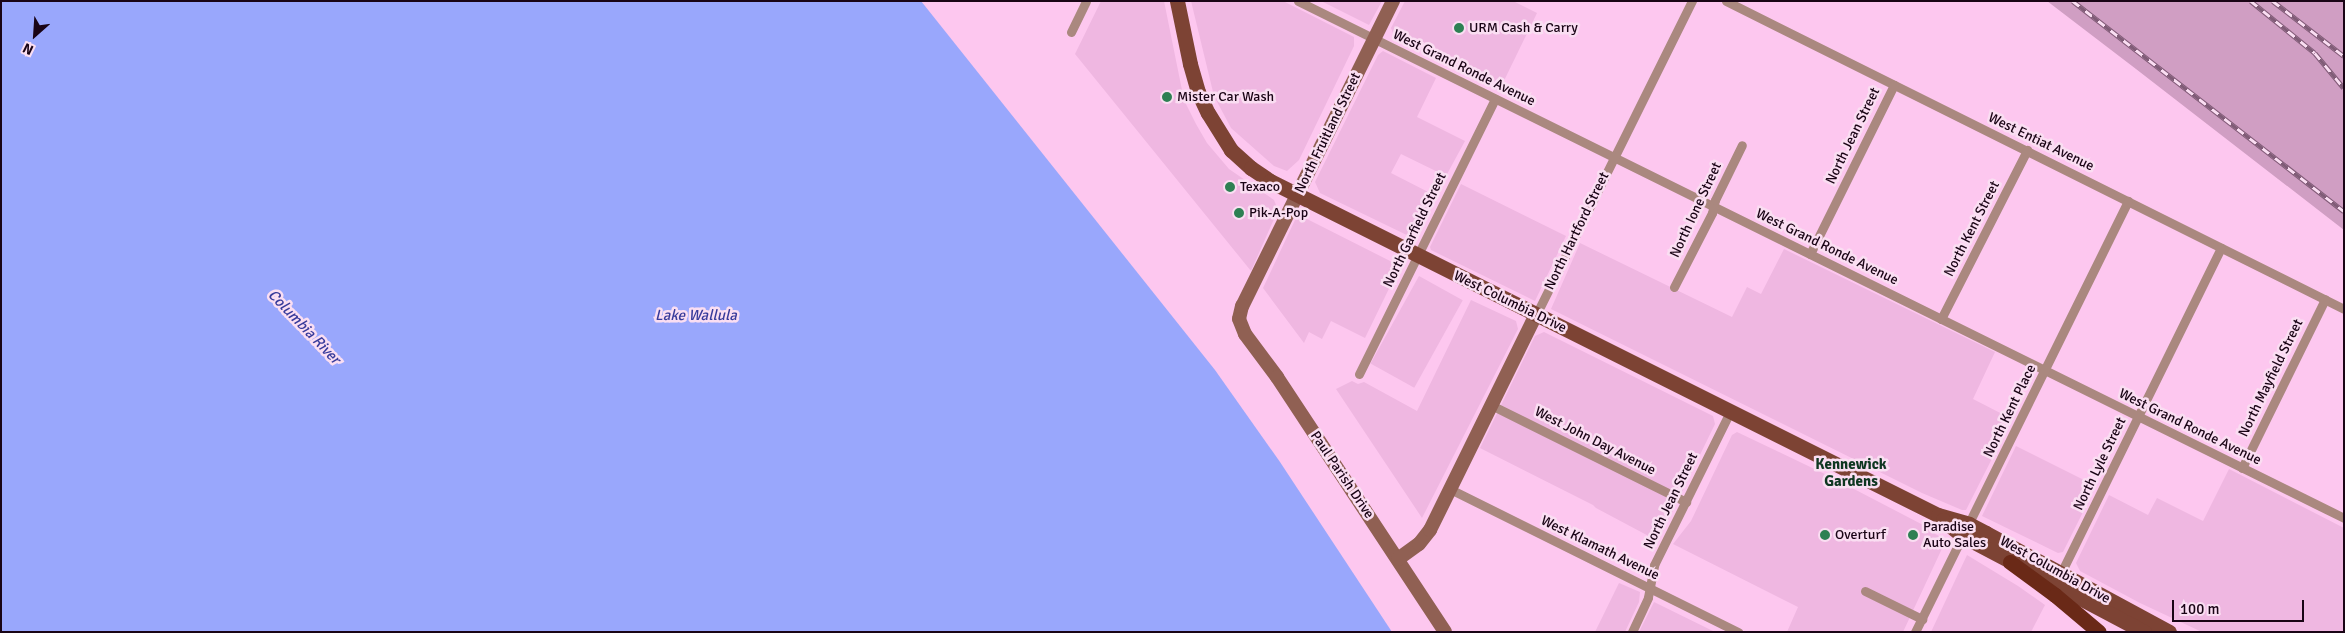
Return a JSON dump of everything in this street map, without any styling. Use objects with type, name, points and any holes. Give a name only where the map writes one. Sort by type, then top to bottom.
[{"type":"highway","points":[[2010,562],[2055,595],[2099,632]]},
{"type":"main road","name":"West Columbia Drive","points":[[1177,1],[1198,92],[1220,134],[1232,150],[1251,168],[1297,196],[1966,530],[2058,580],[2144,632]]},
{"type":"main road","name":"West Columbia Drive","points":[[1966,530],[2010,562],[2058,580],[2169,632]]},
{"type":"street","points":[[1070,32],[1086,1]]},
{"type":"street","name":"West Grand Ronde Avenue","points":[[1298,1],[2344,518]]},
{"type":"street","name":"North Fruitland Street","points":[[1239,319],[1242,306],[1394,1]]},
{"type":"street","name":"North Hartford Street","points":[[1398,559],[1419,544],[1427,534],[1692,1]]},
{"type":"street","name":"West Entiat Avenue","points":[[1726,1],[2344,308]]},
{"type":"street","name":"North Jean Street","points":[[1810,254],[1894,85]]},
{"type":"street","name":"North Garfield Street","points":[[1359,374],[1495,98]]},
{"type":"street","name":"North Ione Street","points":[[1674,287],[1742,145]]},
{"type":"street","name":"North Kent Street","points":[[1941,319],[2027,150]]},
{"type":"street","name":"North Kent Place","points":[[1915,632],[2128,201]]},
{"type":"street","name":"North Lyle Street","points":[[2058,580],[2221,248]]},
{"type":"street","name":"North Mayfield Street","points":[[2242,468],[2325,299]]},
{"type":"street","name":"Paul Parish Drive","points":[[1239,319],[1245,334],[1277,377],[1445,632]]},
{"type":"street","name":"West John Day Avenue","points":[[1491,405],[1686,502]]},
{"type":"street","name":"North Jean Street","points":[[1632,632],[1644,608],[1654,565],[1730,412]]},
{"type":"street","name":"West Klamath Avenue","points":[[1450,489],[1738,632]]},
{"type":"street","points":[[1866,592],[1922,619]]},
{"type":"shaded area","points":[[1101,1],[1164,1],[1184,100],[1196,124],[1207,143],[1229,169],[1274,200],[1278,210],[1251,271],[1075,54]]},
{"type":"shaded area","points":[[1191,1],[1283,1],[1354,37],[1354,46],[1299,160],[1287,171],[1274,166],[1231,128],[1214,96]]},
{"type":"shaded area","points":[[1321,1],[1382,1],[1369,25]]},
{"type":"shaded area","points":[[1405,1],[1513,1],[1537,13],[1499,91],[1395,38],[1391,28]]},
{"type":"shaded area","points":[[2047,1],[2344,1],[2344,230],[2136,69]]},
{"type":"shaded area","points":[[1383,51],[1436,78],[1417,117],[1465,141],[1446,176],[1401,154],[1391,173],[1436,196],[1415,239],[1320,193],[1315,182],[1378,55]]},
{"type":"shaded area","points":[[1461,184],[1566,236],[1535,301],[1431,250],[1430,247]]},
{"type":"shaded area","points":[[1305,218],[1400,266],[1365,338],[1331,321],[1322,339],[1309,332],[1304,343],[1263,288],[1295,220]]},
{"type":"shaded area","points":[[1580,243],[1732,317],[1747,287],[1761,294],[1784,249],[1995,352],[1973,399],[2012,419],[1966,510],[1922,493],[1551,309]]},
{"type":"shaded area","points":[[1419,276],[1463,300],[1414,388],[1371,363]]},
{"type":"shaded area","points":[[1471,300],[1516,321],[1518,329],[1422,518],[1336,389],[1352,381],[1358,384],[1364,382],[1417,411]]},
{"type":"shaded area","points":[[1544,332],[1713,416],[1715,424],[1658,541],[1593,505],[1480,448],[1535,336]]},
{"type":"shaded area","points":[[1737,432],[1829,476],[1927,527],[1930,531],[1946,540],[1903,632],[1787,632],[1798,607],[1673,544],[1691,521],[1732,435]]},
{"type":"shaded area","points":[[2016,446],[2096,486],[2063,552],[2058,553],[1982,516]]},
{"type":"shaded area","points":[[2229,469],[2344,528],[2344,632],[2202,632],[2140,603],[2080,571],[2076,563],[2109,495],[2148,515],[2157,498],[2203,521]]},
{"type":"shaded area","points":[[1967,555],[2045,605],[2031,632],[1931,632]]},
{"type":"shaded area","points":[[1619,583],[1640,592],[1639,602],[1625,632],[1595,632]]},
{"type":"shaded area","points":[[1654,602],[1715,632],[1639,632]]},
{"type":"water","name":"Lake Wallula","points":[[1,1],[921,1],[1215,370],[1280,462],[1392,632],[1,632]]},
{"type":"railway","points":[[2073,1],[2344,211]]},
{"type":"railway","points":[[2251,1],[2315,53],[2344,88]]},
{"type":"railway","points":[[2273,1],[2344,56]]},
{"type":"place","name":"URM Cash & Carry","points":[[1459,28]]},
{"type":"place","name":"Mister Car Wash","points":[[1167,97]]},
{"type":"place","name":"Texaco","points":[[1230,187]]},
{"type":"place","name":"Pik-A-Pop","points":[[1239,213]]},
{"type":"place","name":"Overturf","points":[[1825,535]]},
{"type":"place","name":"Paradise Auto Sales","points":[[1913,535]]},
{"type":"district","name":"Kennewick Gardens","points":[[1851,472]]},
{"type":"water label","name":"Columbia River","points":[[304,327]]}]
